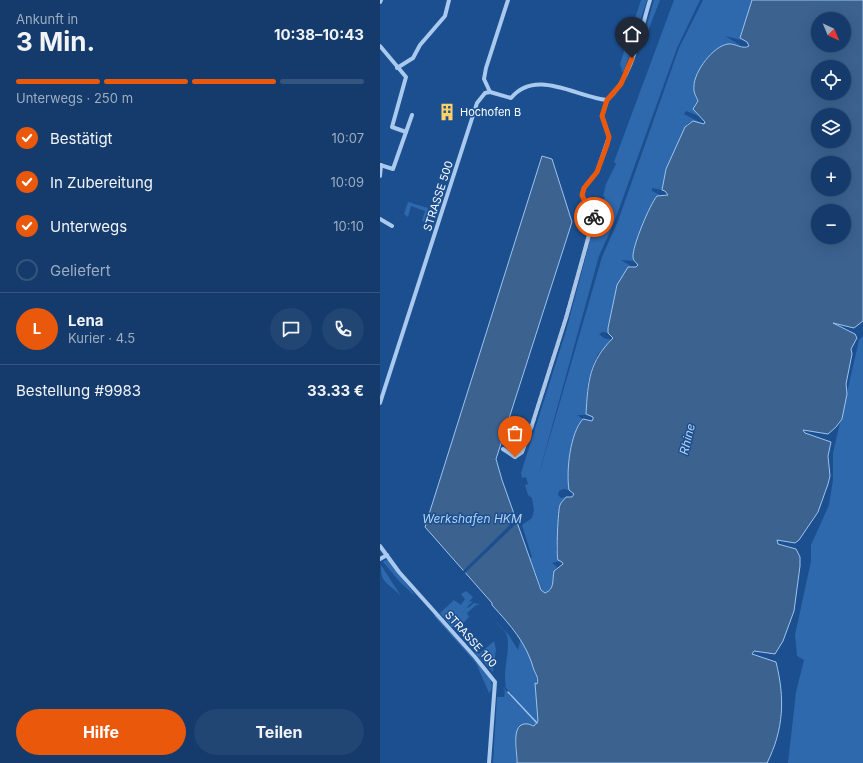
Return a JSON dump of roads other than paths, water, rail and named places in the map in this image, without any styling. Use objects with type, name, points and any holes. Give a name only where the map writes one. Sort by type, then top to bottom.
[{"type":"street","points":[[397,68],[413,58],[420,45],[441,22],[449,6],[449,0]]},
{"type":"street","points":[[508,0],[486,68],[484,79],[490,92],[511,98],[520,90],[535,84],[540,84],[607,100]]},
{"type":"street","points":[[503,449],[515,457],[522,452],[532,425],[566,318],[594,217],[594,211],[586,204],[582,195],[584,188],[597,172],[609,137],[602,116],[607,100],[614,94],[627,72],[650,0]]},
{"type":"street","points":[[380,46],[406,77],[392,127],[406,132]]},
{"type":"street","name":"STRASSE 500","points":[[380,403],[477,104],[485,93],[490,92]]},
{"type":"street","points":[[380,176],[381,165],[394,170],[412,115]]},
{"type":"street","points":[[380,219],[392,226]]},
{"type":"street","name":"STRASSE 100","points":[[380,546],[399,572],[476,657],[495,682],[489,763]]},
{"type":"street","points":[[380,559],[387,555]]},
{"type":"water","points":[[752,0],[863,0],[863,321],[854,328],[833,323],[855,334],[857,338],[851,349],[852,354],[846,384],[847,394],[842,419],[828,434],[803,430],[805,433],[831,442],[828,456],[830,476],[818,512],[799,540],[795,543],[777,540],[778,544],[796,549],[800,557],[794,611],[783,641],[775,654],[754,651],[752,654],[776,662],[782,701],[780,726],[777,738],[767,763],[517,763],[516,733],[518,728],[522,724],[534,726],[538,721],[535,683],[537,684],[538,682],[531,660],[512,627],[425,527],[542,156],[552,159],[572,222],[496,459],[541,590],[545,593],[552,587],[554,571],[563,564],[558,560],[557,556],[559,508],[566,497],[572,497],[574,494],[569,490],[568,482],[572,443],[575,433],[583,419],[592,421],[593,419],[593,417],[586,414],[589,382],[594,364],[599,355],[613,338],[608,333],[608,328],[617,285],[628,267],[636,267],[638,265],[634,260],[633,252],[638,235],[657,196],[668,195],[662,190],[666,169],[685,127],[693,121],[704,124],[705,122],[693,109],[698,101],[694,88],[697,74],[705,60],[716,49],[728,44],[747,47],[749,46],[747,42],[740,38]]},
{"type":"waterway","points":[[508,692],[537,723]]},
{"type":"place","name":"Hochofen B","points":[[447,112]]},
{"type":"water label","name":"Rhine","points":[[687,439]]},
{"type":"water label","name":"Werkshafen HKM","points":[[472,518]]}]
